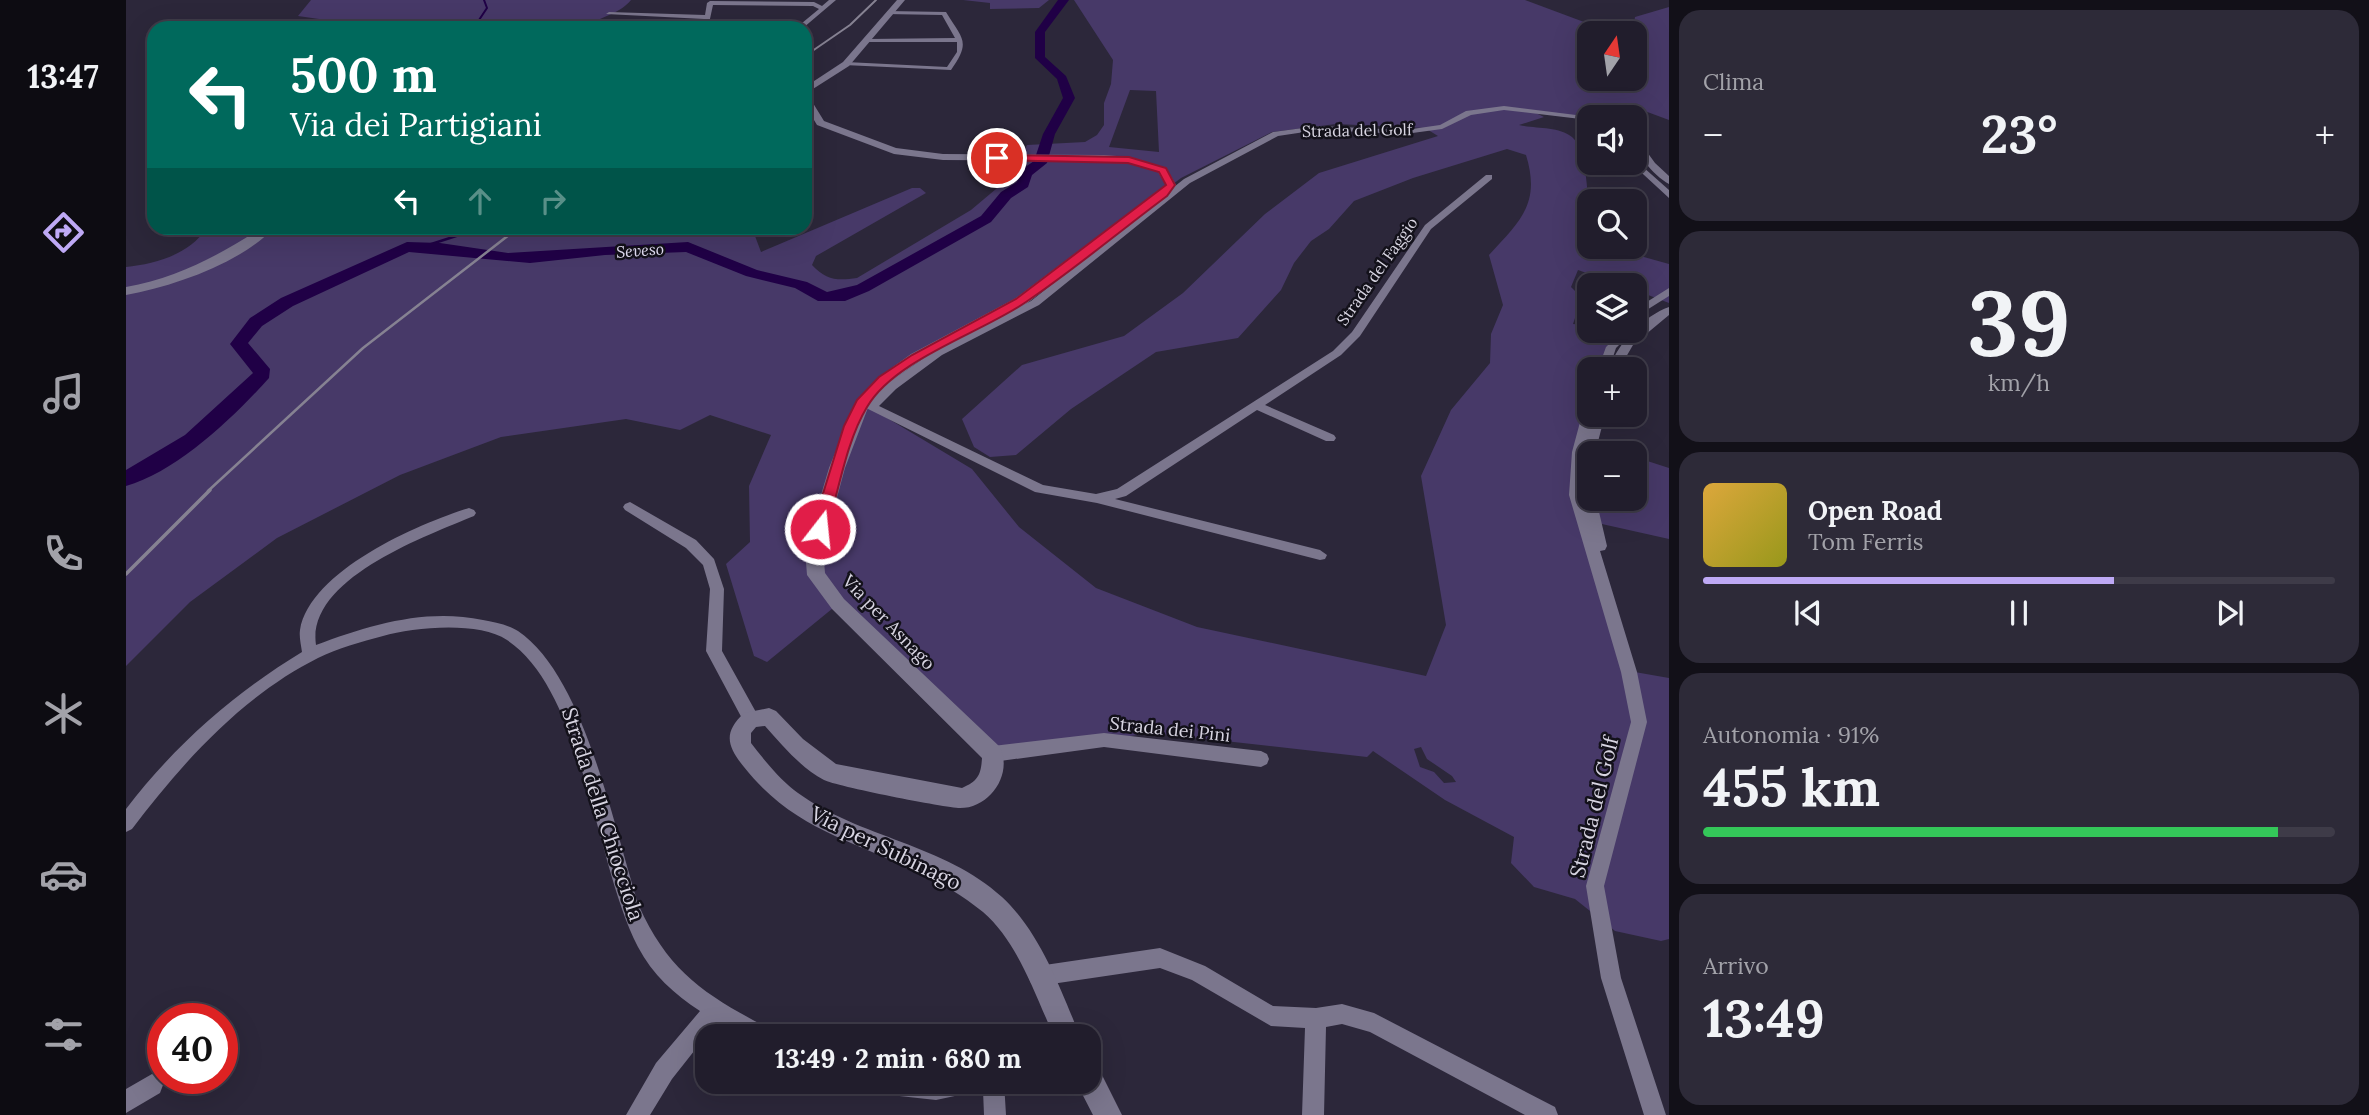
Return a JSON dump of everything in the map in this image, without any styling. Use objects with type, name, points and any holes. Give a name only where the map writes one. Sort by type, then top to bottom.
[{"type":"street","points":[[808,21],[832,0]]},
{"type":"street","points":[[812,86],[846,64],[901,0]]},
{"type":"street","points":[[706,21],[710,3],[813,2],[824,9]]},
{"type":"street","points":[[846,64],[948,69],[960,52],[959,40],[944,13],[888,13]]},
{"type":"street","points":[[609,15],[707,17]]},
{"type":"street","points":[[868,41],[959,40]]},
{"type":"street","points":[[812,109],[820,123],[894,150],[943,157],[1129,160],[1155,167],[1168,177]]},
{"type":"street","name":"Strada del Golf","points":[[1168,177],[1181,177],[1272,132],[1293,127],[1336,124],[1443,127],[1469,113],[1486,109],[1517,109],[1577,118]]},
{"type":"street","name":"Strada del Golf","points":[[867,405],[907,373],[938,353],[1035,303],[1187,181],[1276,134],[1318,128],[1405,132],[1425,128]]},
{"type":"street","points":[[1647,157],[1669,181]]},
{"type":"street","points":[[1647,167],[1669,187]]},
{"type":"street","points":[[1647,174],[1669,195]]},
{"type":"street","name":"Via per Asnago","points":[[993,754],[838,604],[816,575],[814,549],[850,426],[884,380],[916,357],[1021,301],[1164,194],[1171,185],[1168,177]]},
{"type":"street","name":"Strada del Faggio","points":[[1096,499],[1121,494],[1337,353],[1356,334],[1427,228],[1489,177]]},
{"type":"street","points":[[126,291],[182,280],[210,266],[257,235]]},
{"type":"street","points":[[1647,306],[1669,291]]},
{"type":"street","points":[[1647,317],[1669,302]]},
{"type":"street","points":[[1618,357],[1621,349],[1669,310]]},
{"type":"street","name":"Strada del Faggio","points":[[867,405],[1040,489],[1096,499],[1320,555]]},
{"type":"street","points":[[1257,406],[1330,438]]},
{"type":"street","name":"Strada del Golf","points":[[1584,427],[1576,457],[1576,495],[1629,672],[1639,722],[1595,886],[1611,978],[1655,1115]]},
{"type":"street","name":"Strada del Golf","points":[[1595,427],[1586,469],[1587,499],[1632,649],[1629,672]]},
{"type":"street","points":[[630,507],[691,544],[709,563],[718,589],[714,651],[760,718],[831,773],[962,798],[983,789],[992,776],[993,754]]},
{"type":"street","points":[[310,655],[307,629],[316,607],[344,577],[388,547],[469,513]]},
{"type":"street","name":"Strada della Chiocciola","points":[[126,823],[157,780],[222,715],[310,655],[410,623],[441,620],[474,623],[513,635],[541,659],[566,701],[624,886],[646,942],[680,987],[740,1024]]},
{"type":"street","name":"Via per Subinago","points":[[760,718],[741,729],[740,746],[762,773],[798,806],[957,880],[994,907],[1038,976],[1061,1024]]},
{"type":"street","name":"Strada dei Pini","points":[[993,754],[1104,740],[1261,759]]},
{"type":"street","points":[[1038,976],[1160,958],[1198,973],[1271,1016],[1316,1018],[1342,1014],[1374,1023],[1547,1115]]},
{"type":"street","points":[[638,1115],[664,1071],[714,1010]]},
{"type":"street","points":[[1313,1115],[1316,1018]]},
{"type":"street","points":[[126,1102],[147,1087]]},
{"type":"street","points":[[994,1094],[995,1115]]},
{"type":"street","points":[[1097,1094],[1108,1115]]},
{"type":"shaded area","points":[[311,0],[631,0],[621,9],[596,21],[318,21],[319,19],[298,16]]},
{"type":"shaded area","points":[[963,0],[1049,0],[1039,8],[990,9],[990,3]]},
{"type":"shaded area","points":[[1074,0],[1525,0],[1581,21],[1577,21],[1577,91],[1647,91],[1647,21],[1634,21],[1635,17],[1669,7],[1669,120],[1647,112],[1647,105],[1577,105],[1577,116],[1532,111],[1544,117],[1519,125],[1560,131],[1572,137],[1577,144],[1577,175],[1585,175],[1587,189],[1577,189],[1577,259],[1647,258],[1669,264],[1669,303],[1647,295],[1647,273],[1586,273],[1578,270],[1571,287],[1577,293],[1577,315],[1573,324],[1577,324],[1577,343],[1615,343],[1607,357],[1577,357],[1577,427],[1584,427],[1580,438],[1589,441],[1577,441],[1577,511],[1647,511],[1647,461],[1669,468],[1669,539],[1584,520],[1629,671],[1669,678],[1669,939],[1661,941],[1615,931],[1575,899],[1534,887],[1511,863],[1514,837],[1445,800],[1373,751],[1367,757],[1153,733],[993,754],[838,604],[767,662],[754,656],[726,564],[750,542],[749,486],[771,435],[710,415],[680,430],[626,419],[501,437],[400,475],[277,538],[190,602],[126,666],[126,267],[171,256],[191,245],[201,235],[755,235],[761,252],[801,235],[812,235],[812,230],[912,188],[920,188],[926,193],[816,256],[812,265],[832,278],[857,278],[971,210],[1009,178],[1027,145],[1085,142],[1097,135],[1104,125],[1104,103],[1111,84],[1113,60]],"holes":[[[1130,90],[1156,91],[1159,152],[1109,147]],[[1336,124],[1425,128],[1438,136],[1319,173],[1265,214],[1183,293],[1124,336],[1022,365],[962,419],[974,447],[990,457],[1016,455],[1071,409],[1156,352],[1238,338],[1281,290],[1294,263],[1311,241],[1329,229],[1354,201],[1413,178],[1507,149],[1526,155],[1531,187],[1525,211],[1489,255],[1503,305],[1491,334],[1490,363],[1451,410],[1421,476],[1446,625],[1426,676],[1197,627],[1096,588],[1019,527],[972,469],[862,403],[916,357],[1021,301],[1181,178],[1272,132]],[[1421,747],[1427,759],[1452,776],[1456,782],[1444,783],[1434,772],[1420,767],[1414,749]]]},
{"type":"waterway","points":[[480,21],[487,8],[484,0]]},
{"type":"waterway","name":"Seveso","points":[[126,479],[154,465],[192,440],[262,374],[261,369],[239,344],[256,322],[287,302],[407,247],[440,248],[508,258],[688,247],[752,273],[801,285],[824,297],[839,297],[863,288],[986,219],[1006,195],[1023,184],[1026,173],[1040,163],[1049,134],[1069,98],[1062,78],[1040,58],[1040,32],[1056,7],[1064,0]]},
{"type":"waterway","points":[[422,247],[459,235]]},
{"type":"railway","points":[[812,51],[850,25],[876,0]]},
{"type":"railway","points":[[208,491],[363,348],[509,235]]},
{"type":"railway","points":[[126,574],[210,490]]},
{"type":"route","points":[[820,529],[850,426],[862,403],[884,380],[916,357],[1021,301],[1164,194],[1171,185],[1162,170],[1129,160],[997,158]]}]
